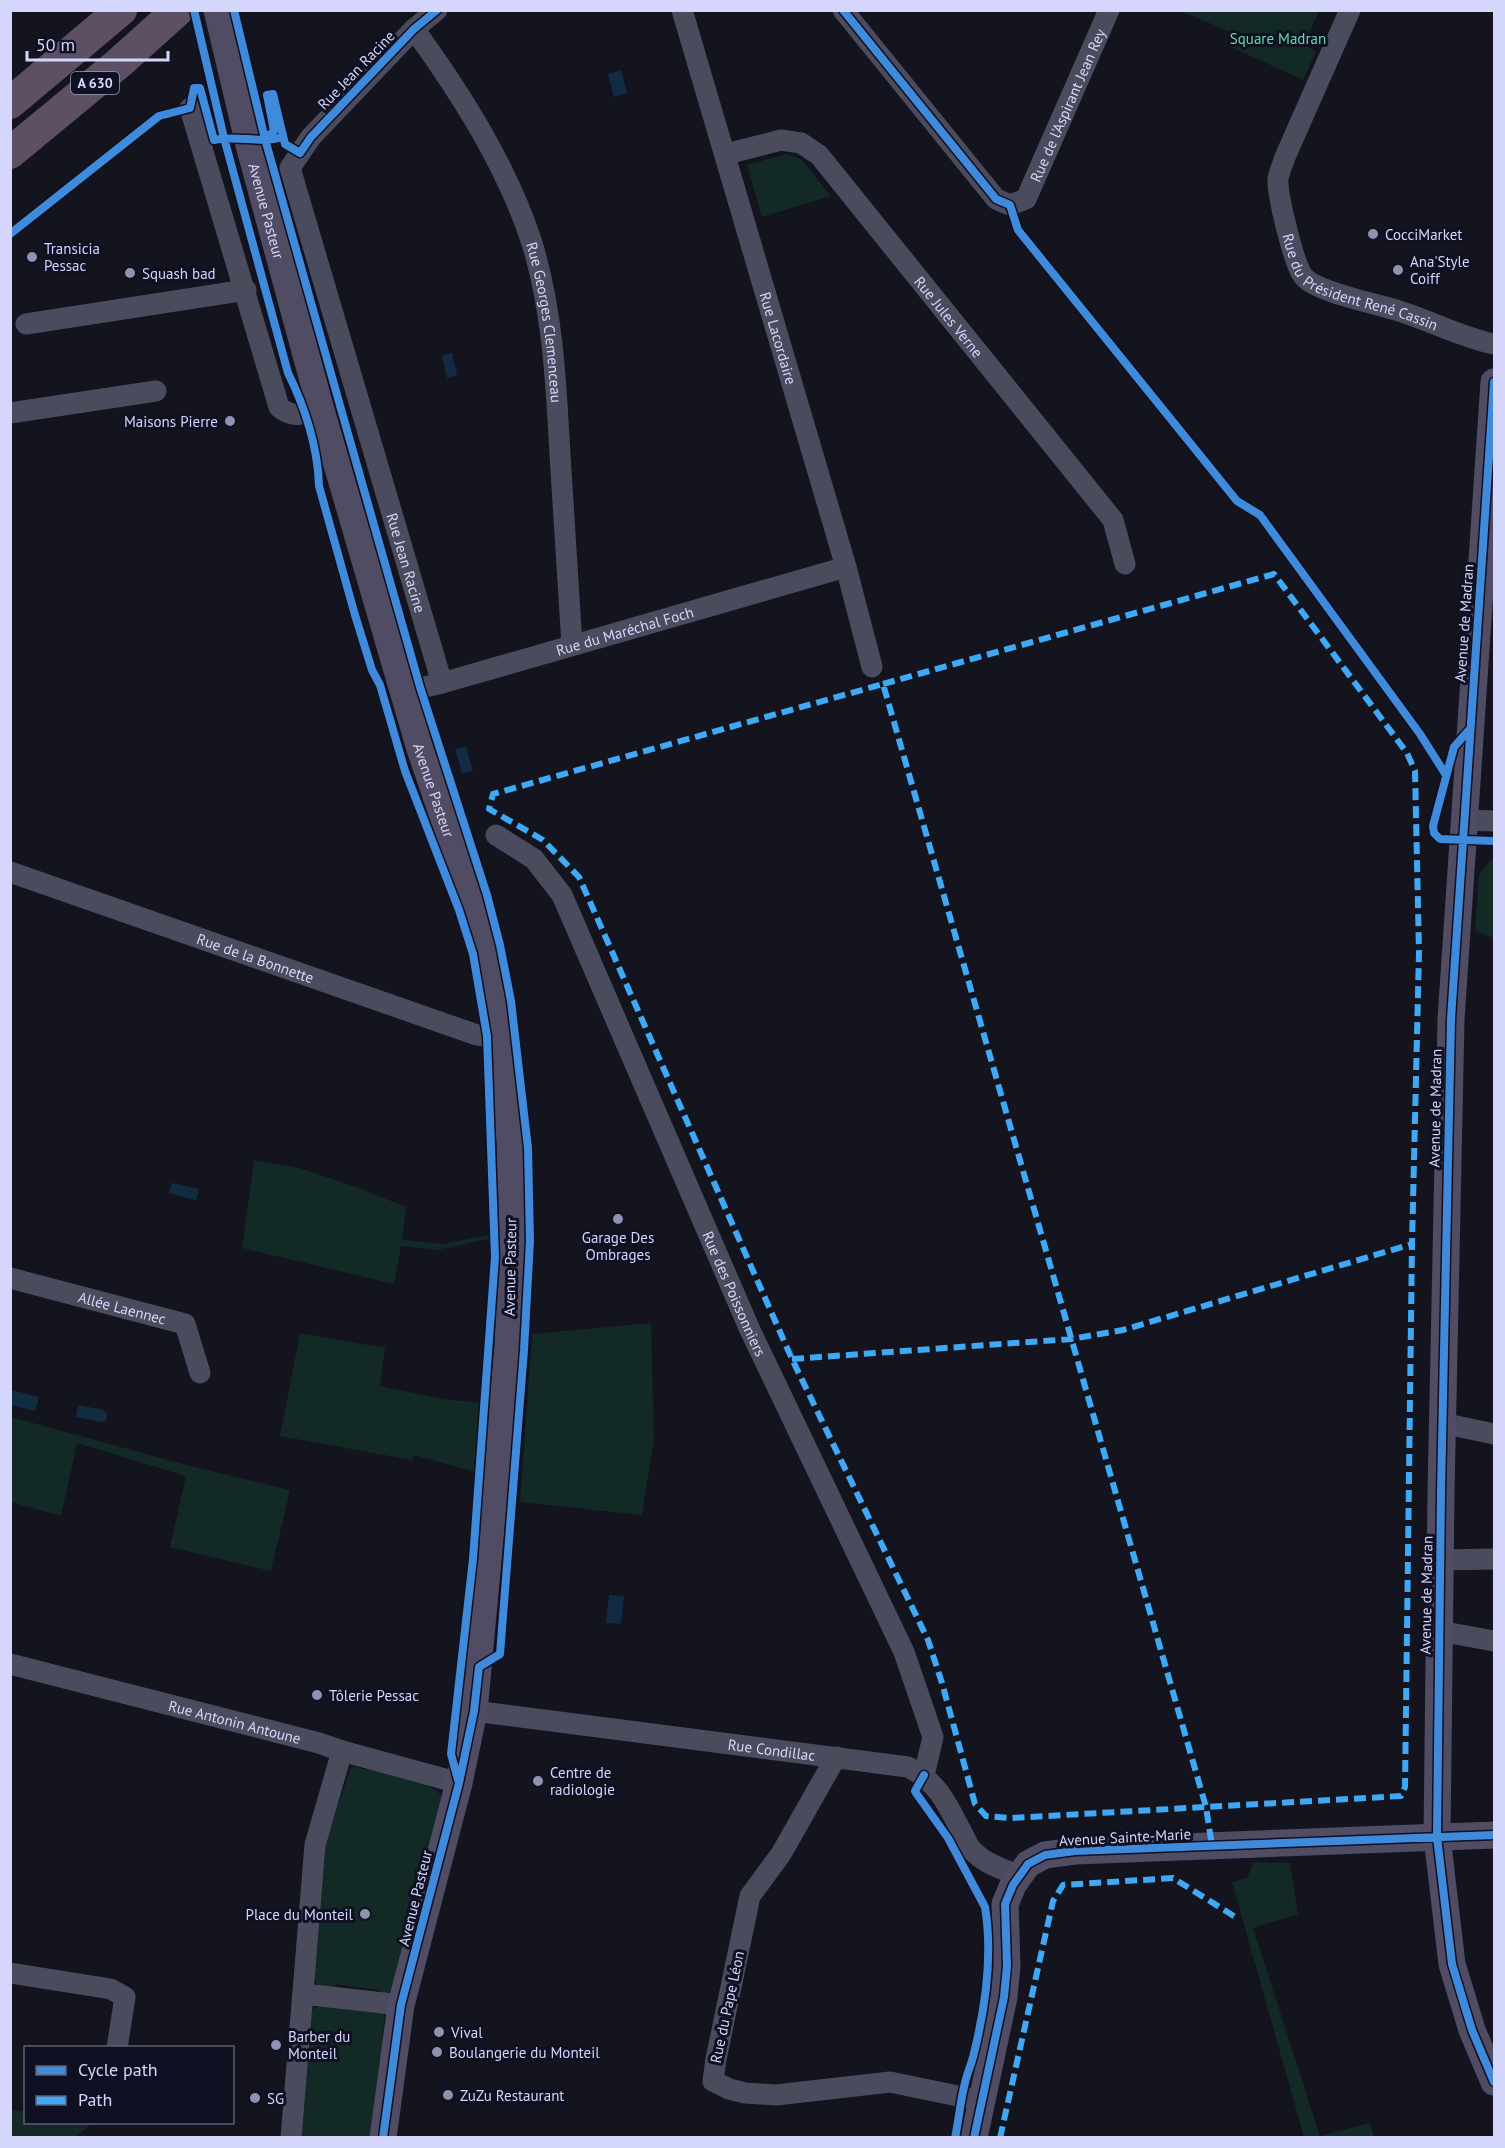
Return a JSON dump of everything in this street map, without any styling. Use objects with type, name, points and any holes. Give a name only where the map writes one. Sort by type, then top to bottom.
[{"type":"highway","name":"A 630","points":[[10,103],[121,10]]},
{"type":"highway","name":"A 630","points":[[10,153],[119,63],[178,10]]},
{"type":"main road","name":"Avenue Pasteur","points":[[217,10],[249,146],[321,411],[420,749],[474,907],[486,951],[501,1038],[510,1144],[511,1255],[508,1346],[474,1711],[459,1783],[401,2005],[383,2138]]},
{"type":"main road","name":"Avenue de Madran","points":[[1494,382],[1493,439],[1451,1019],[1442,1422],[1437,1837],[1452,1964],[1472,2030],[1494,2082]]},
{"type":"main road","name":"Avenue Sainte-Marie","points":[[974,2138],[1004,1997],[1007,1966],[1005,1904],[1028,1864],[1046,1855],[1075,1851],[1494,1836]]},
{"type":"street","name":"Rue Jean Racine","points":[[437,10],[414,28],[311,137],[290,168],[442,683]]},
{"type":"street","name":"Rue Lacordaire","points":[[682,10],[846,567],[872,667]]},
{"type":"street","name":"Rue de l'Aspirant Jean Rey","points":[[843,10],[996,199],[1010,205],[1026,199],[1109,10]]},
{"type":"street","name":"Rue du Président René Cassin","points":[[1350,10],[1285,157],[1278,180],[1290,240],[1303,277],[1319,287],[1494,344]]},
{"type":"street","name":"Rue Georges Clemenceau","points":[[414,28],[477,125],[507,182],[534,253],[555,352],[573,645]]},
{"type":"street","points":[[190,108],[279,407],[287,414],[321,411]]},
{"type":"street","name":"Rue Jules Verne","points":[[726,154],[781,140],[801,143],[819,155],[1113,520],[1125,564]]},
{"type":"street","points":[[26,324],[246,290]]},
{"type":"street","points":[[10,413],[156,391]]},
{"type":"street","name":"Rue du Maréchal Foch","points":[[403,692],[442,683],[846,567]]},
{"type":"street","points":[[1464,820],[1494,821]]},
{"type":"street","name":"Rue des Poissonniers","points":[[496,835],[534,858],[562,894],[750,1330],[904,1652],[933,1737],[924,1775]]},
{"type":"street","name":"Rue de la Bonnette","points":[[10,872],[477,1035],[501,1038]]},
{"type":"street","name":"Allée Laennec","points":[[10,1278],[185,1324],[200,1373]]},
{"type":"street","points":[[1442,1422],[1494,1434]]},
{"type":"street","points":[[1440,1560],[1494,1559]]},
{"type":"street","points":[[1439,1631],[1494,1641]]},
{"type":"street","name":"Rue Antonin Antoune","points":[[10,1664],[319,1743],[459,1783]]},
{"type":"street","name":"Rue Condillac","points":[[474,1711],[908,1767],[924,1775]]},
{"type":"street","points":[[291,2138],[315,1845],[342,1751]]},
{"type":"street","name":"Rue du Pape Léon","points":[[836,1757],[781,1854],[750,1896],[713,2081],[729,2089],[745,2093],[776,2095],[890,2082],[982,2101]]},
{"type":"street","points":[[924,1775],[938,1790],[970,1848],[988,1863],[1020,1875]]},
{"type":"street","points":[[10,1973],[111,1989],[125,1997],[117,2046]]},
{"type":"street","points":[[303,1994],[401,2005]]},
{"type":"green space","name":"Square Madran","points":[[1181,11],[1319,11],[1304,45],[1316,51],[1303,80],[1229,46],[1233,33]]},
{"type":"green space","points":[[786,154],[802,160],[831,196],[762,217],[747,165]]},
{"type":"green space","points":[[1494,857],[1494,938],[1475,931],[1479,874]]},
{"type":"green space","points":[[254,1160],[299,1168],[406,1207],[402,1240],[442,1244],[489,1235],[488,1239],[437,1250],[401,1246],[394,1284],[242,1248]]},
{"type":"green space","points":[[651,1323],[654,1439],[642,1515],[520,1502],[532,1334]]},
{"type":"green space","points":[[300,1333],[385,1348],[380,1386],[443,1399],[481,1403],[476,1472],[414,1455],[412,1460],[280,1436]]},
{"type":"green space","points":[[11,1417],[190,1466],[290,1490],[271,1571],[170,1547],[186,1476],[77,1443],[61,1516],[11,1502]]},
{"type":"green space","name":"Place du Monteil","points":[[351,1767],[416,1781],[437,1791],[443,1798],[391,1991],[380,1996],[380,1990],[336,1984],[334,1990],[317,1987],[313,1978],[323,1850]]},
{"type":"green space","points":[[1254,1862],[1290,1863],[1298,1914],[1253,1928],[1320,2136],[1370,2123],[1374,2137],[1304,2137],[1232,1882],[1247,1878]]},
{"type":"green space","points":[[324,2004],[385,2013],[372,2137],[300,2138],[310,2015],[313,2009]]},
{"type":"green space","points":[[10,2110],[24,2112],[24,2124],[92,2124],[75,2137],[11,2137]]},
{"type":"water","points":[[621,70],[627,93],[614,97],[608,74]]},
{"type":"water","points":[[452,353],[457,375],[447,378],[442,356]]},
{"type":"water","points":[[466,746],[473,771],[462,774],[455,749]]},
{"type":"water","points":[[172,1183],[199,1189],[196,1200],[169,1193]]},
{"type":"water","points":[[11,1390],[39,1397],[35,1411],[11,1405]]},
{"type":"water","points":[[78,1405],[104,1410],[107,1413],[106,1421],[76,1417]]},
{"type":"water","points":[[609,1595],[624,1596],[621,1624],[606,1623]]},
{"type":"marked path","points":[[883,684],[1274,574],[1407,753],[1415,771],[1419,952],[1412,1244],[1405,1787],[1401,1796],[1011,1818],[986,1816],[975,1804],[928,1640],[792,1359],[579,877],[543,840],[489,809],[493,794],[883,684],[1206,1807],[1212,1846]]},
{"type":"marked path","points":[[792,1359],[1071,1339],[1123,1330],[1412,1244]]},
{"type":"marked path","points":[[1000,2138],[1053,1901],[1063,1885],[1173,1878],[1237,1918]]},
{"type":"cycle path","points":[[194,10],[224,138],[288,373],[310,428],[319,486],[355,615],[372,670],[380,685],[405,771],[459,910],[473,954],[487,1036],[495,1257],[473,1559],[451,1754],[458,1780]]},
{"type":"cycle path","points":[[234,10],[265,139],[420,687],[487,895],[500,945],[511,1001],[528,1148],[530,1241],[524,1350],[500,1654],[479,1667],[474,1711],[459,1783],[401,2005],[383,2138]]},
{"type":"cycle path","points":[[265,139],[274,131],[267,95],[273,94],[285,144],[300,153],[311,137],[414,29],[437,10]]},
{"type":"cycle path","points":[[843,10],[996,199],[1010,205],[1018,230],[1237,501],[1260,515],[1420,734],[1446,775]]},
{"type":"cycle path","points":[[10,234],[159,116],[190,108],[194,88],[200,88],[214,140],[231,138],[266,140],[283,137]]},
{"type":"cycle path","points":[[1494,382],[1451,1019],[1441,1493],[1437,1837],[1452,1964],[1472,2030],[1494,2082]]},
{"type":"cycle path","points":[[1470,729],[1454,747],[1433,826],[1434,833],[1440,839],[1494,841]]},
{"type":"cycle path","points":[[924,1775],[915,1791],[948,1838],[985,1907],[987,1925],[988,1962],[985,1999],[973,2057],[963,2090],[955,2138]]},
{"type":"cycle path","points":[[974,2138],[1004,1997],[1007,1966],[1005,1904],[1013,1885],[1028,1864],[1045,1855],[1075,1851],[1494,1835]]},
{"type":"place","name":"CocciMarket","points":[[1373,234]]},
{"type":"place","name":"Transicia Pessac","points":[[32,257]]},
{"type":"place","name":"Ana'Style Coiff","points":[[1398,270]]},
{"type":"place","name":"Squash bad","points":[[130,273]]},
{"type":"place","name":"Maisons Pierre","points":[[230,421]]},
{"type":"place","name":"Garage Des Ombrages","points":[[618,1219]]},
{"type":"place","name":"Tôlerie Pessac","points":[[317,1695]]},
{"type":"place","name":"Centre de radiologie","points":[[538,1781]]},
{"type":"place","name":"Place du Monteil","points":[[365,1914]]},
{"type":"place","name":"Vival","points":[[439,2032]]},
{"type":"place","name":"Barber du Monteil","points":[[276,2045]]},
{"type":"place","name":"Boulangerie du Monteil","points":[[437,2052]]},
{"type":"place","name":"ZuZu Restaurant","points":[[448,2095]]},
{"type":"place","name":"SG","points":[[255,2098]]}]
